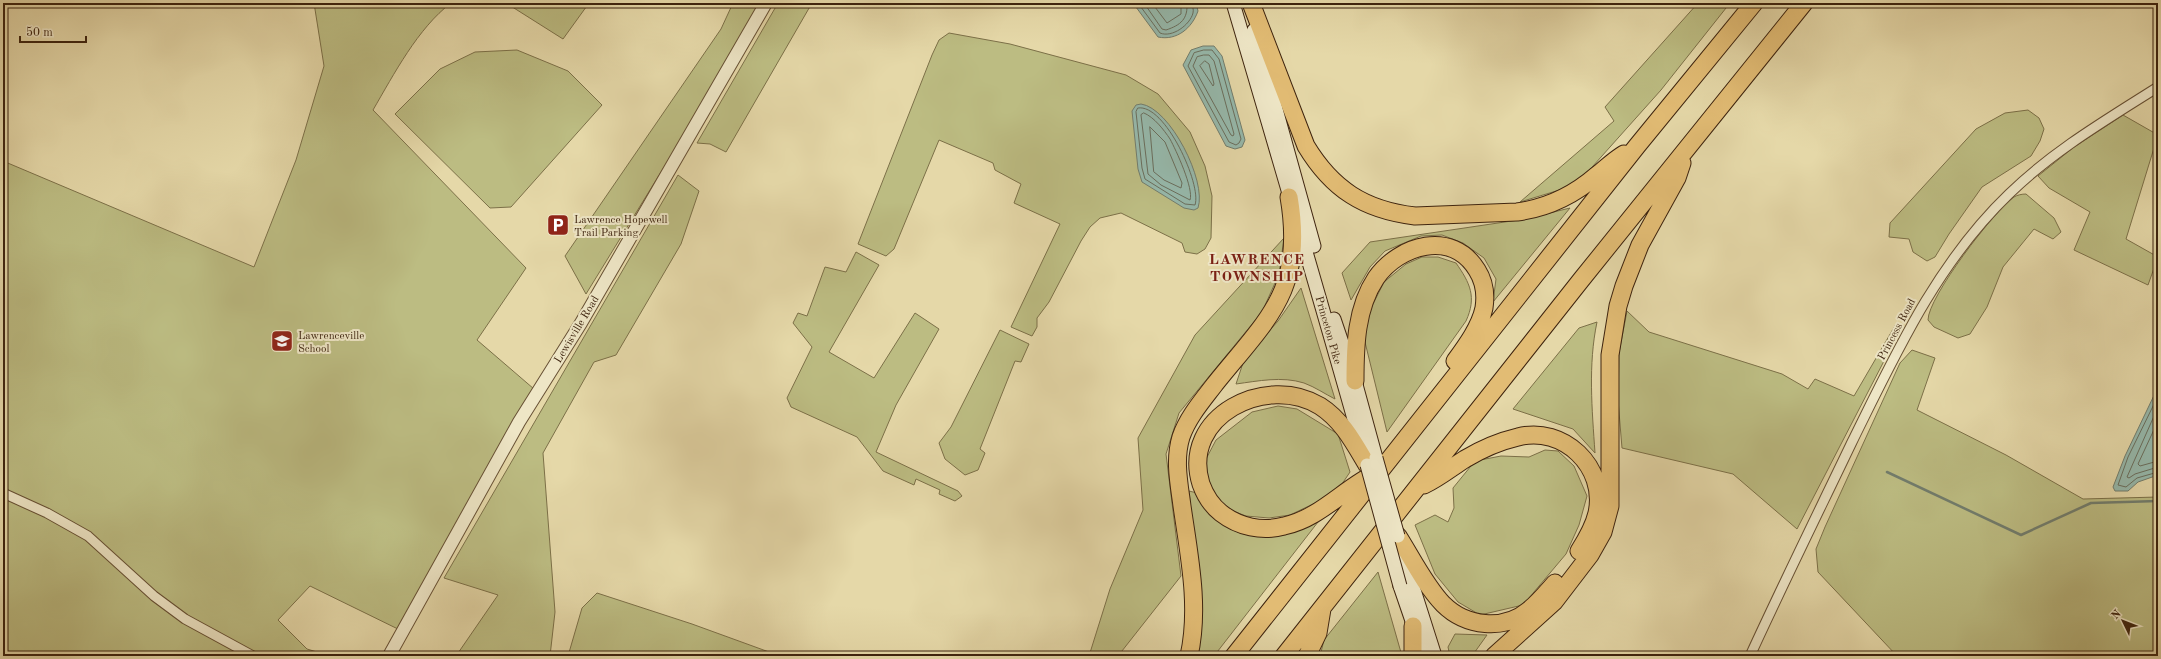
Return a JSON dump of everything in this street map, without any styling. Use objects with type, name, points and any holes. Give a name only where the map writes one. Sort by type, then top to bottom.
[{"type":"highway","points":[[1251,3],[1302,137],[1315,161],[1338,186],[1367,204],[1381,210],[1414,216],[1533,210],[1549,205],[1582,186],[1613,161],[1637,146]]},
{"type":"highway","points":[[1234,656],[1384,469],[1637,146],[1754,3]]},
{"type":"highway","points":[[1284,656],[1685,150],[1804,3]]},
{"type":"highway","points":[[1494,656],[1554,602],[1590,555],[1603,532],[1610,506],[1610,355],[1618,306],[1632,265],[1677,178],[1685,150]]},
{"type":"highway","points":[[1189,656],[1194,605],[1178,468],[1181,438],[1194,412],[1269,317],[1284,290],[1291,268],[1294,241],[1289,198]]},
{"type":"highway","points":[[1355,381],[1355,343],[1358,324],[1368,293],[1376,279],[1384,269],[1404,253],[1426,245],[1446,246],[1465,256],[1473,264],[1483,284],[1484,307],[1479,322],[1442,378],[1439,397]]},
{"type":"highway","points":[[1367,465],[1353,420],[1295,395],[1273,394],[1245,401],[1231,408],[1214,422],[1202,442],[1198,465],[1203,490],[1210,502],[1227,518],[1248,527],[1271,528],[1291,524],[1312,515],[1328,506],[1361,480],[1384,469]]},
{"type":"highway","points":[[1398,536],[1412,582],[1460,617],[1476,622],[1494,624],[1517,618],[1529,610],[1545,594],[1580,550],[1596,518],[1598,499],[1594,476],[1582,457],[1564,442],[1541,435],[1524,436],[1506,440],[1466,458],[1438,478],[1418,487]]},
{"type":"highway","points":[[1307,656],[1318,633],[1323,606]]},
{"type":"highway","points":[[1413,626],[1414,656]]},
{"type":"main road","name":"Princeton Pike","points":[[1233,3],[1289,198],[1306,247],[1353,420],[1398,536]]},
{"type":"main road","name":"Princeton Pike","points":[[1247,3],[1334,318],[1355,381],[1353,420]]},
{"type":"main road","points":[[1367,465],[1412,582],[1435,656]]},
{"type":"main road","points":[[1412,582],[1413,626],[1424,656]]},
{"type":"street","name":"Lewisville Road","points":[[389,656],[515,428],[581,323],[766,3]]},
{"type":"street","name":"Princess Road","points":[[1750,656],[1907,332],[1946,268],[1984,219],[2035,170],[2079,137],[2158,87]]},
{"type":"street","points":[[3,493],[47,513],[88,536],[154,596],[185,619],[253,656]]},
{"type":"green space","name":"Lawrenceville School","points":[[314,3],[451,3],[439,13],[417,38],[373,110],[526,268],[477,340],[534,389],[402,631],[310,586],[278,620],[307,649],[330,656],[3,656],[3,161],[254,267],[296,160],[324,66]]},
{"type":"green space","points":[[506,3],[589,3],[563,39]]},
{"type":"green space","points":[[733,3],[765,3],[586,294],[565,256],[721,29]]},
{"type":"green space","points":[[778,3],[812,3],[726,152],[710,144],[697,143]]},
{"type":"green space","points":[[1698,3],[1730,3],[1661,90],[1576,185],[1520,202],[1614,121],[1605,107]]},
{"type":"green space","points":[[949,33],[1010,44],[1126,75],[1158,94],[1190,132],[1205,166],[1212,196],[1211,238],[1205,249],[1197,254],[1185,252],[1182,243],[1121,213],[1100,218],[1090,227],[1081,241],[1049,302],[1037,318],[1037,327],[1032,336],[1011,327],[1060,224],[1014,203],[1021,184],[995,170],[993,163],[939,140],[894,249],[886,256],[858,244],[932,55],[939,40]]},
{"type":"green space","points":[[517,50],[568,71],[602,105],[511,207],[490,208],[395,114],[440,69],[475,52]]},
{"type":"green space","points":[[2028,110],[2039,118],[2044,129],[2040,141],[2031,156],[1982,187],[1935,257],[1927,261],[1913,252],[1909,239],[1889,237],[1890,223],[1976,129],[2005,113]]},
{"type":"green space","points":[[2123,115],[2158,135],[2126,239],[2158,257],[2148,285],[2074,250],[2090,212],[2049,188],[2038,176],[2074,147]]},
{"type":"green space","points":[[678,175],[699,191],[681,244],[616,355],[594,362],[543,453],[555,612],[550,656],[456,656],[498,595],[444,578]]},
{"type":"green space","points":[[2026,194],[2054,218],[2061,232],[2053,239],[2034,229],[2003,267],[1987,307],[1970,334],[1958,338],[1934,327],[1928,320],[1931,309],[1950,275],[1978,236],[2005,205],[2015,196]]},
{"type":"green space","points":[[1570,208],[1493,302],[1496,279],[1484,258],[1463,243],[1442,235],[1421,236],[1385,251],[1370,267],[1351,300],[1342,273],[1370,242],[1525,219]]},
{"type":"green space","points":[[1284,238],[1279,274],[1262,312],[1179,413],[1166,454],[1181,576],[1118,656],[1089,656],[1110,589],[1143,510],[1138,438],[1195,335]]},
{"type":"green space","points":[[856,252],[879,265],[829,352],[874,378],[915,313],[939,329],[896,405],[876,452],[958,491],[962,496],[955,501],[939,494],[940,490],[916,479],[914,485],[883,471],[857,437],[791,407],[787,398],[812,347],[793,323],[798,313],[807,316],[825,267],[846,272]]},
{"type":"green space","points":[[1422,257],[1438,257],[1456,263],[1468,284],[1471,305],[1466,321],[1387,432],[1364,338],[1370,310],[1384,282],[1406,264]]},
{"type":"green space","points":[[1301,288],[1335,399],[1304,383],[1296,381],[1279,379],[1236,384],[1244,360],[1278,321]]},
{"type":"green space","points":[[1627,311],[1649,332],[1782,374],[1808,389],[1815,379],[1854,396],[1896,324],[1898,334],[1797,529],[1733,474],[1622,448],[1618,400],[1619,353]]},
{"type":"green space","points":[[1597,322],[1592,354],[1592,404],[1595,453],[1573,429],[1513,409],[1579,328]]},
{"type":"green space","points":[[1000,330],[1029,344],[1021,362],[1015,361],[980,449],[985,453],[978,470],[965,475],[945,459],[939,443],[951,427]]},
{"type":"green space","points":[[1912,350],[1935,358],[1917,410],[2006,455],[2083,499],[2158,497],[2158,651],[2143,656],[1897,656],[1818,572],[1816,549],[1825,527],[1900,363]]},
{"type":"green space","points":[[1278,406],[1297,409],[1338,434],[1350,472],[1336,493],[1290,515],[1269,518],[1246,516],[1233,511],[1222,503],[1213,492],[1207,477],[1206,459],[1216,440],[1252,412]]},
{"type":"green space","points":[[1545,450],[1558,451],[1574,466],[1587,496],[1579,525],[1566,554],[1523,605],[1480,615],[1458,602],[1435,574],[1415,525],[1435,515],[1448,522],[1454,508],[1453,488],[1475,461],[1501,456],[1529,457]]},
{"type":"green space","points":[[1189,491],[1197,493],[1212,515],[1221,523],[1231,529],[1253,536],[1285,534],[1318,522],[1214,656],[1194,656],[1196,560]]},
{"type":"green space","points":[[1378,572],[1402,656],[1320,656],[1324,640]]},
{"type":"green space","points":[[597,593],[692,624],[780,656],[568,656],[582,608]]},
{"type":"green space","points":[[1455,634],[1487,635],[1472,656],[1450,656],[1448,647]]},
{"type":"water","points":[[1133,3],[1196,3],[1198,11],[1188,28],[1177,35],[1165,38],[1158,37]]},
{"type":"water","points":[[1203,46],[1214,46],[1222,56],[1245,140],[1242,147],[1235,149],[1226,146],[1183,65],[1191,50]]},
{"type":"water","points":[[1141,104],[1152,109],[1163,118],[1184,147],[1192,164],[1197,181],[1199,196],[1198,208],[1194,210],[1184,208],[1142,182],[1138,169],[1132,111],[1136,105]]},
{"type":"water","points":[[2158,387],[2158,475],[2138,482],[2128,491],[2115,491],[2113,487],[2125,456]]},
{"type":"waterway","points":[[1887,472],[2021,535],[2091,503],[2158,501]]},
{"type":"place","name":"Lawrence Hopewell Trail Parking","points":[[558,225]]},
{"type":"place","name":"Lawrenceville School","points":[[282,341]]},
{"type":"district","name":"LAWRENCE TOWNSHIP","points":[[1257,268]]}]
